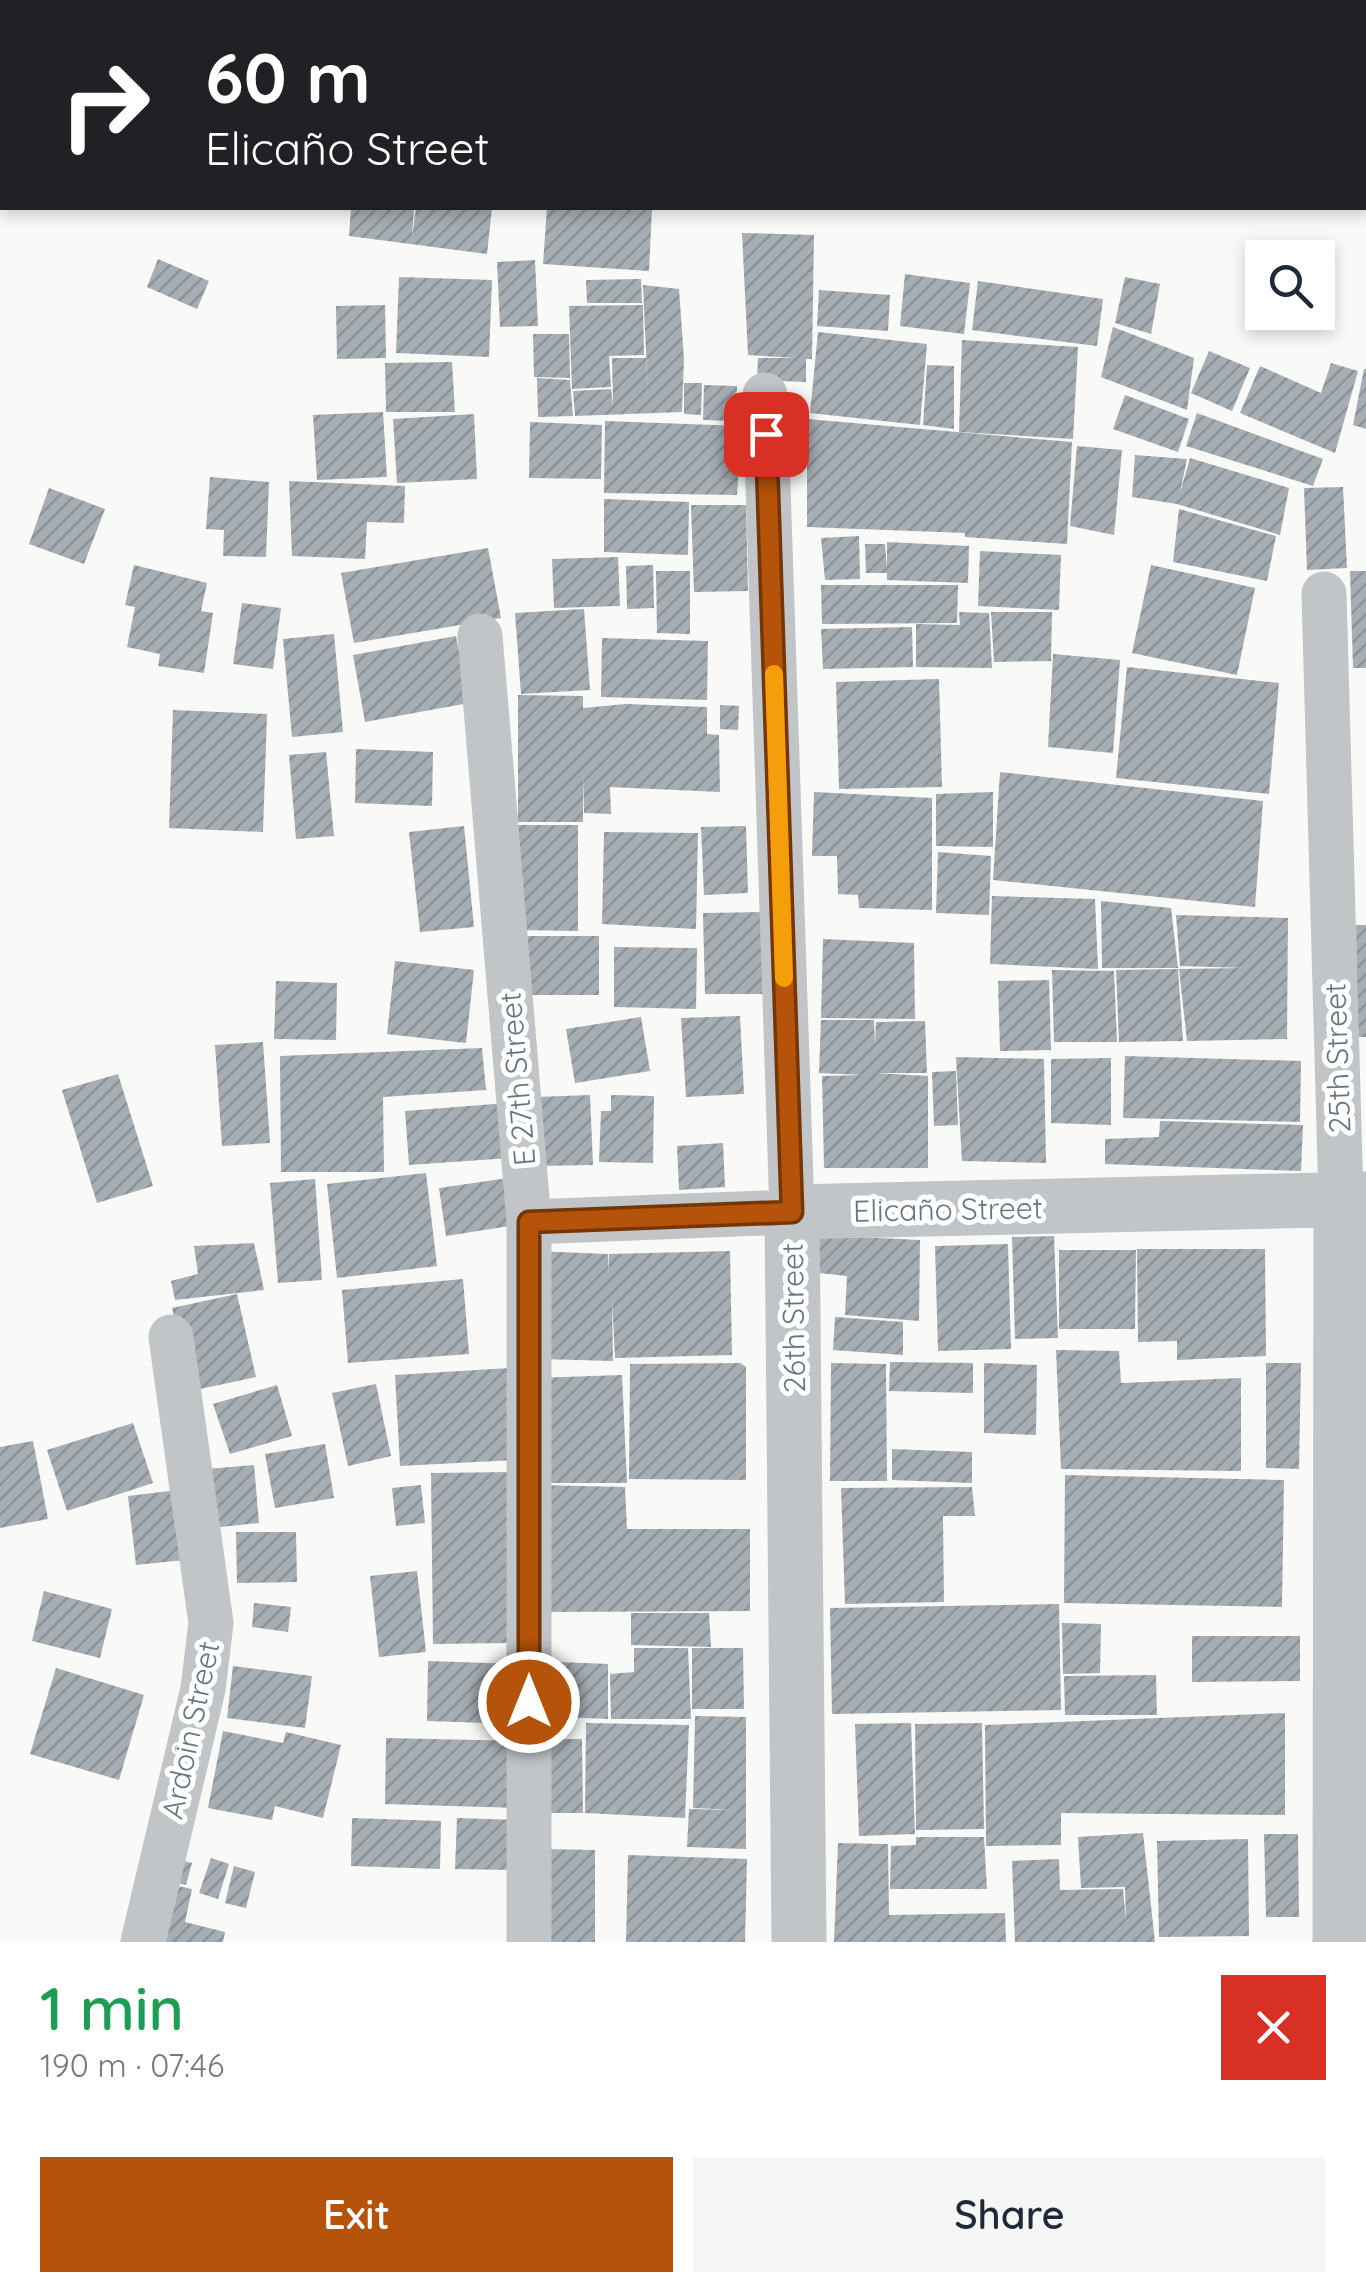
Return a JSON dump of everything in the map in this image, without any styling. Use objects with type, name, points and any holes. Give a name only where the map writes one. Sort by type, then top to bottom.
[{"type":"street","name":"26th Street","points":[[765,395],[792,1212],[799,1942]]},
{"type":"street","name":"25th Street","points":[[1324,594],[1354,1199],[1353,1733],[1340,1942]]},
{"type":"street","name":"E 27th Street","points":[[480,636],[529,1222],[529,1942]]},
{"type":"street","name":"Elicaño Street","points":[[529,1222],[1354,1199]]},
{"type":"street","name":"Ardoin Street","points":[[143,1942],[203,1689],[211,1624],[172,1337]]},
{"type":"building","points":[[351,210],[414,210],[412,238],[416,210],[492,210],[487,254],[349,236]]},
{"type":"building","points":[[547,210],[652,210],[649,271],[543,264]]},
{"type":"building","points":[[742,233],[814,235],[812,359],[806,359],[806,382],[757,380],[758,358],[796,358],[748,355]]},
{"type":"building","points":[[158,259],[209,281],[197,309],[147,287]]},
{"type":"building","points":[[535,260],[538,326],[500,327],[497,262]]},
{"type":"building","points":[[905,274],[970,283],[964,334],[900,326]]},
{"type":"building","points":[[399,277],[492,280],[489,357],[396,353]]},
{"type":"building","points":[[1125,277],[1160,284],[1151,334],[1115,323]]},
{"type":"building","points":[[641,279],[642,303],[587,303],[586,280]]},
{"type":"building","points":[[978,281],[1103,299],[1097,346],[972,330]]},
{"type":"building","points":[[643,285],[679,289],[684,359],[682,412],[575,416],[573,391],[611,389],[613,407],[612,358],[646,358],[648,396]]},
{"type":"building","points":[[819,290],[890,295],[888,331],[817,326]]},
{"type":"building","points":[[385,305],[386,358],[337,359],[336,306]]},
{"type":"building","points":[[643,305],[644,355],[609,356],[611,387],[572,389],[569,306]]},
{"type":"building","points":[[1113,327],[1194,358],[1187,410],[1101,377]]},
{"type":"building","points":[[818,332],[927,344],[920,425],[810,413]]},
{"type":"building","points":[[533,334],[569,334],[570,378],[534,377]]},
{"type":"building","points":[[962,340],[1078,347],[1073,439],[959,432]]},
{"type":"building","points":[[1209,351],[1250,368],[1232,411],[1191,393]]},
{"type":"building","points":[[452,362],[455,412],[386,412],[385,363]]},
{"type":"building","points":[[1331,363],[1358,371],[1335,453],[1240,413],[1260,366],[1321,393]]},
{"type":"building","points":[[927,365],[954,366],[954,429],[923,425]]},
{"type":"building","points":[[1366,369],[1366,429],[1353,425]]},
{"type":"building","points":[[537,378],[570,380],[573,416],[538,417]]},
{"type":"building","points":[[684,383],[702,383],[701,415],[684,414]]},
{"type":"building","points":[[704,385],[737,386],[736,421],[703,420]]},
{"type":"building","points":[[1125,395],[1189,419],[1178,452],[1113,429]]},
{"type":"building","points":[[383,412],[387,477],[317,480],[313,415]]},
{"type":"building","points":[[1197,413],[1323,459],[1313,486],[1186,446]]},
{"type":"building","points":[[474,414],[477,479],[397,483],[393,419]]},
{"type":"building","points":[[807,419],[1072,442],[1067,544],[965,537],[965,533],[807,527]]},
{"type":"building","points":[[605,421],[742,426],[737,495],[604,493]]},
{"type":"building","points":[[530,422],[602,425],[601,479],[529,478]]},
{"type":"building","points":[[1077,446],[1122,450],[1114,535],[1070,526]]},
{"type":"building","points":[[1135,455],[1187,459],[1180,493],[1190,458],[1289,488],[1280,535],[1177,504],[1132,497]]},
{"type":"building","points":[[210,477],[269,482],[266,557],[223,556],[224,530],[206,529]]},
{"type":"building","points":[[289,481],[405,486],[404,523],[367,522],[365,559],[292,556]]},
{"type":"building","points":[[1343,487],[1347,568],[1307,570],[1304,488]]},
{"type":"building","points":[[49,488],[105,509],[84,564],[29,544]]},
{"type":"building","points":[[604,499],[689,502],[688,555],[604,552]]},
{"type":"building","points":[[691,505],[746,505],[748,591],[694,592]]},
{"type":"building","points":[[1179,509],[1276,536],[1267,581],[1173,562]]},
{"type":"building","points":[[859,536],[860,579],[825,580],[821,538]]},
{"type":"building","points":[[887,542],[969,546],[968,583],[887,580],[887,573],[866,573],[865,544],[885,544],[887,569]]},
{"type":"building","points":[[488,548],[501,618],[354,643],[341,573]]},
{"type":"building","points":[[980,551],[1061,555],[1059,610],[978,606]]},
{"type":"building","points":[[618,557],[620,606],[554,608],[552,559]]},
{"type":"building","points":[[134,565],[207,583],[201,611],[213,613],[204,673],[158,666],[160,654],[127,647],[135,607],[125,605]]},
{"type":"building","points":[[653,565],[654,608],[627,609],[626,566]]},
{"type":"building","points":[[1151,565],[1255,588],[1237,675],[1132,653]]},
{"type":"building","points":[[656,571],[690,571],[690,634],[657,633]]},
{"type":"building","points":[[1350,571],[1366,571],[1366,668],[1353,668]]},
{"type":"building","points":[[821,585],[958,585],[957,623],[822,624]]},
{"type":"building","points":[[242,603],[281,608],[273,669],[233,664]]},
{"type":"building","points":[[584,609],[590,690],[521,694],[515,613]]},
{"type":"building","points":[[959,612],[989,613],[992,668],[916,667],[916,624],[960,625]]},
{"type":"building","points":[[991,612],[1052,612],[1051,661],[994,662]]},
{"type":"building","points":[[912,627],[913,667],[823,669],[821,629]]},
{"type":"building","points":[[334,634],[343,732],[292,737],[283,639]]},
{"type":"building","points":[[456,636],[469,703],[365,722],[353,655]]},
{"type":"building","points":[[602,638],[708,641],[707,700],[601,697]]},
{"type":"building","points":[[1053,654],[1120,660],[1113,753],[1048,747]]},
{"type":"building","points":[[1127,667],[1279,683],[1269,794],[1116,778]]},
{"type":"building","points":[[939,679],[942,787],[839,789],[836,682]]},
{"type":"building","points":[[518,695],[583,696],[583,708],[626,704],[707,707],[707,734],[719,735],[720,792],[610,787],[611,814],[584,813],[583,774],[583,822],[518,822]]},
{"type":"building","points":[[720,705],[739,706],[738,730],[720,729]]},
{"type":"building","points":[[173,710],[267,714],[263,832],[169,828]]},
{"type":"building","points":[[356,749],[433,752],[432,806],[355,803]]},
{"type":"building","points":[[326,752],[334,836],[296,839],[289,755]]},
{"type":"building","points":[[1000,772],[1263,801],[1255,907],[993,880]]},
{"type":"building","points":[[814,792],[932,798],[932,910],[859,908],[858,895],[838,894],[837,856],[812,856]]},
{"type":"building","points":[[993,792],[993,847],[936,846],[936,794]]},
{"type":"building","points":[[518,825],[578,825],[578,931],[517,930]]},
{"type":"building","points":[[464,826],[474,927],[420,932],[409,832]]},
{"type":"building","points":[[746,826],[748,893],[704,895],[701,827]]},
{"type":"building","points":[[604,832],[698,833],[696,929],[602,924]]},
{"type":"building","points":[[938,852],[991,856],[989,915],[936,913]]},
{"type":"building","points":[[992,896],[1095,899],[1098,969],[990,964]]},
{"type":"building","points":[[1101,901],[1171,908],[1178,968],[1102,968]]},
{"type":"building","points":[[768,912],[769,994],[705,994],[703,913]]},
{"type":"building","points":[[1176,915],[1288,918],[1287,1039],[1187,1041],[1179,969],[1244,968],[1180,966]]},
{"type":"building","points":[[1356,925],[1366,925],[1366,1037],[1357,1037]]},
{"type":"building","points":[[527,936],[599,936],[599,995],[527,995]]},
{"type":"building","points":[[823,939],[914,943],[915,1019],[821,1018]]},
{"type":"building","points":[[614,947],[697,948],[696,1009],[614,1007]]},
{"type":"building","points":[[395,961],[474,970],[466,1043],[387,1034]]},
{"type":"building","points":[[1178,969],[1183,1041],[1119,1042],[1116,970]]},
{"type":"building","points":[[1052,970],[1114,971],[1117,1042],[1054,1042]]},
{"type":"building","points":[[1049,980],[1051,1050],[1000,1051],[998,981]]},
{"type":"building","points":[[276,981],[337,983],[336,1040],[274,1039]]},
{"type":"building","points":[[740,1016],[744,1094],[686,1097],[681,1018]]},
{"type":"building","points":[[641,1017],[650,1071],[575,1083],[566,1029]]},
{"type":"building","points":[[821,1020],[874,1020],[875,1044],[876,1022],[925,1021],[927,1073],[876,1073],[928,1076],[928,1168],[824,1168],[822,1076],[863,1075],[819,1073]]},
{"type":"building","points":[[263,1042],[270,1143],[222,1146],[215,1045]]},
{"type":"building","points":[[482,1048],[486,1090],[383,1097],[384,1172],[281,1172],[280,1056]]},
{"type":"building","points":[[1125,1056],[1301,1061],[1300,1122],[1123,1118]]},
{"type":"building","points":[[956,1057],[1044,1059],[1046,1163],[962,1161]]},
{"type":"building","points":[[1111,1058],[1111,1125],[1051,1123],[1051,1059]]},
{"type":"building","points":[[956,1071],[958,1125],[934,1126],[932,1072]]},
{"type":"building","points":[[118,1074],[153,1186],[97,1203],[62,1090]]},
{"type":"building","points":[[590,1095],[593,1165],[539,1166],[536,1097]]},
{"type":"building","points":[[611,1095],[654,1096],[653,1163],[599,1162],[601,1111],[611,1111]]},
{"type":"building","points":[[507,1103],[511,1158],[409,1165],[405,1111]]},
{"type":"building","points":[[1160,1121],[1303,1125],[1301,1171],[1105,1164],[1105,1139],[1159,1137]]},
{"type":"building","points":[[723,1143],[725,1187],[679,1190],[677,1146]]},
{"type":"building","points":[[426,1173],[437,1266],[337,1278],[327,1184]]},
{"type":"building","points":[[515,1177],[523,1224],[446,1236],[439,1188]]},
{"type":"building","points":[[315,1179],[322,1280],[278,1283],[270,1183]]},
{"type":"building","points":[[818,1235],[920,1240],[919,1321],[845,1315],[847,1276],[819,1273]]},
{"type":"building","points":[[1054,1236],[1058,1338],[1015,1339],[1012,1237]]},
{"type":"building","points":[[254,1243],[264,1290],[175,1300],[171,1281],[198,1274],[194,1246]]},
{"type":"building","points":[[1008,1244],[1011,1349],[938,1351],[935,1246]]},
{"type":"building","points":[[1137,1249],[1265,1249],[1266,1356],[1177,1360],[1177,1341],[1138,1342]]},
{"type":"building","points":[[1059,1250],[1136,1250],[1135,1329],[1059,1329]]},
{"type":"building","points":[[534,1251],[608,1254],[609,1274],[609,1254],[730,1251],[732,1355],[615,1358],[612,1298],[613,1361],[541,1359]]},
{"type":"building","points":[[463,1279],[469,1354],[348,1363],[342,1290]]},
{"type":"building","points":[[237,1294],[256,1377],[191,1391],[172,1308]]},
{"type":"building","points":[[835,1317],[903,1322],[903,1355],[833,1350]]},
{"type":"building","points":[[1056,1350],[1119,1351],[1121,1383],[1241,1378],[1241,1471],[1061,1469]]},
{"type":"building","points":[[890,1362],[973,1363],[973,1393],[889,1391]]},
{"type":"building","points":[[740,1363],[746,1367],[746,1480],[629,1479],[630,1364]]},
{"type":"building","points":[[831,1363],[886,1364],[887,1481],[830,1481]]},
{"type":"building","points":[[984,1363],[1037,1365],[1036,1435],[984,1433]]},
{"type":"building","points":[[1266,1363],[1301,1363],[1299,1469],[1266,1468]]},
{"type":"building","points":[[509,1368],[515,1460],[400,1466],[395,1375]]},
{"type":"building","points":[[622,1375],[627,1483],[538,1483],[533,1378]]},
{"type":"building","points":[[376,1384],[391,1456],[348,1466],[332,1393]]},
{"type":"building","points":[[277,1385],[292,1436],[230,1454],[213,1404]]},
{"type":"building","points":[[133,1423],[153,1483],[67,1511],[47,1450]]},
{"type":"building","points":[[33,1441],[48,1519],[0,1528],[0,1447]]},
{"type":"building","points":[[325,1444],[334,1498],[275,1508],[265,1454]]},
{"type":"building","points":[[892,1449],[972,1452],[972,1483],[892,1480]]},
{"type":"building","points":[[254,1465],[259,1523],[201,1529],[195,1470]]},
{"type":"building","points":[[511,1472],[513,1643],[433,1644],[431,1473]]},
{"type":"building","points":[[1065,1475],[1284,1480],[1282,1607],[1064,1603]]},
{"type":"building","points":[[421,1485],[425,1523],[396,1526],[392,1488]]},
{"type":"building","points":[[538,1485],[625,1487],[627,1529],[750,1529],[750,1611],[546,1612]]},
{"type":"building","points":[[972,1487],[975,1516],[943,1516],[944,1602],[845,1604],[841,1488]]},
{"type":"building","points":[[186,1489],[194,1559],[136,1565],[128,1496]]},
{"type":"building","points":[[236,1532],[296,1532],[297,1582],[237,1583]]},
{"type":"building","points":[[417,1571],[426,1652],[379,1657],[370,1576]]},
{"type":"building","points":[[44,1591],[112,1609],[100,1658],[32,1641]]},
{"type":"building","points":[[254,1603],[291,1607],[288,1632],[252,1627]]},
{"type":"building","points":[[1059,1604],[1061,1710],[832,1714],[830,1608]]},
{"type":"building","points":[[631,1613],[709,1613],[711,1647],[631,1645]]},
{"type":"building","points":[[1062,1623],[1101,1624],[1100,1673],[1063,1674]]},
{"type":"building","points":[[1192,1636],[1300,1636],[1300,1681],[1192,1682]]},
{"type":"building","points":[[634,1648],[688,1648],[691,1719],[611,1719],[610,1674],[634,1672]]},
{"type":"building","points":[[692,1648],[743,1648],[744,1709],[692,1709]]},
{"type":"building","points":[[428,1661],[519,1664],[517,1724],[427,1721]]},
{"type":"building","points":[[535,1661],[608,1664],[608,1719],[536,1716]]},
{"type":"building","points":[[233,1666],[312,1676],[305,1728],[227,1718]]},
{"type":"building","points":[[56,1668],[144,1695],[119,1780],[30,1754]]},
{"type":"building","points":[[1156,1675],[1157,1715],[1065,1715],[1064,1676]]},
{"type":"building","points":[[1285,1713],[1285,1815],[1061,1813],[1061,1845],[986,1846],[985,1725]]},
{"type":"building","points":[[695,1716],[746,1717],[746,1849],[687,1847],[689,1809],[736,1810],[693,1808]]},
{"type":"building","points":[[586,1723],[689,1725],[685,1818],[585,1813]]},
{"type":"building","points":[[911,1723],[915,1834],[859,1836],[855,1724]]},
{"type":"building","points":[[982,1723],[984,1829],[916,1830],[915,1724]]},
{"type":"building","points":[[223,1731],[283,1743],[286,1732],[341,1745],[323,1818],[275,1806],[272,1820],[208,1808]]},
{"type":"building","points":[[386,1738],[519,1741],[518,1808],[385,1804]]},
{"type":"building","points":[[531,1739],[582,1739],[583,1813],[532,1813]]},
{"type":"building","points":[[352,1818],[441,1821],[440,1869],[351,1866]]},
{"type":"building","points":[[457,1818],[515,1820],[514,1870],[455,1869]]},
{"type":"building","points":[[1143,1833],[1155,1942],[1015,1942],[1012,1861],[1059,1859],[1060,1890],[1123,1889],[1126,1921],[1125,1887],[1081,1888],[1078,1837]]},
{"type":"building","points":[[1264,1834],[1298,1834],[1299,1917],[1266,1917]]},
{"type":"building","points":[[916,1837],[984,1837],[987,1889],[890,1889],[891,1846],[916,1845]]},
{"type":"building","points":[[1248,1839],[1249,1936],[1159,1937],[1157,1841]]},
{"type":"building","points":[[838,1843],[888,1844],[889,1915],[1005,1913],[1006,1942],[834,1942]]},
{"type":"building","points":[[544,1849],[595,1850],[595,1942],[543,1942]]},
{"type":"building","points":[[628,1855],[747,1859],[745,1942],[626,1942]]},
{"type":"building","points":[[211,1858],[229,1864],[218,1899],[199,1893]]},
{"type":"building","points":[[179,1860],[192,1863],[186,1885],[173,1882]]},
{"type":"building","points":[[234,1866],[255,1872],[246,1908],[225,1903]]},
{"type":"building","points":[[164,1883],[192,1889],[185,1922],[225,1932],[223,1942],[151,1942]]},
{"type":"slow traffic","points":[[774,674],[784,978]]},
{"type":"route","points":[[529,1702],[529,1222],[792,1212],[766,434]]}]
